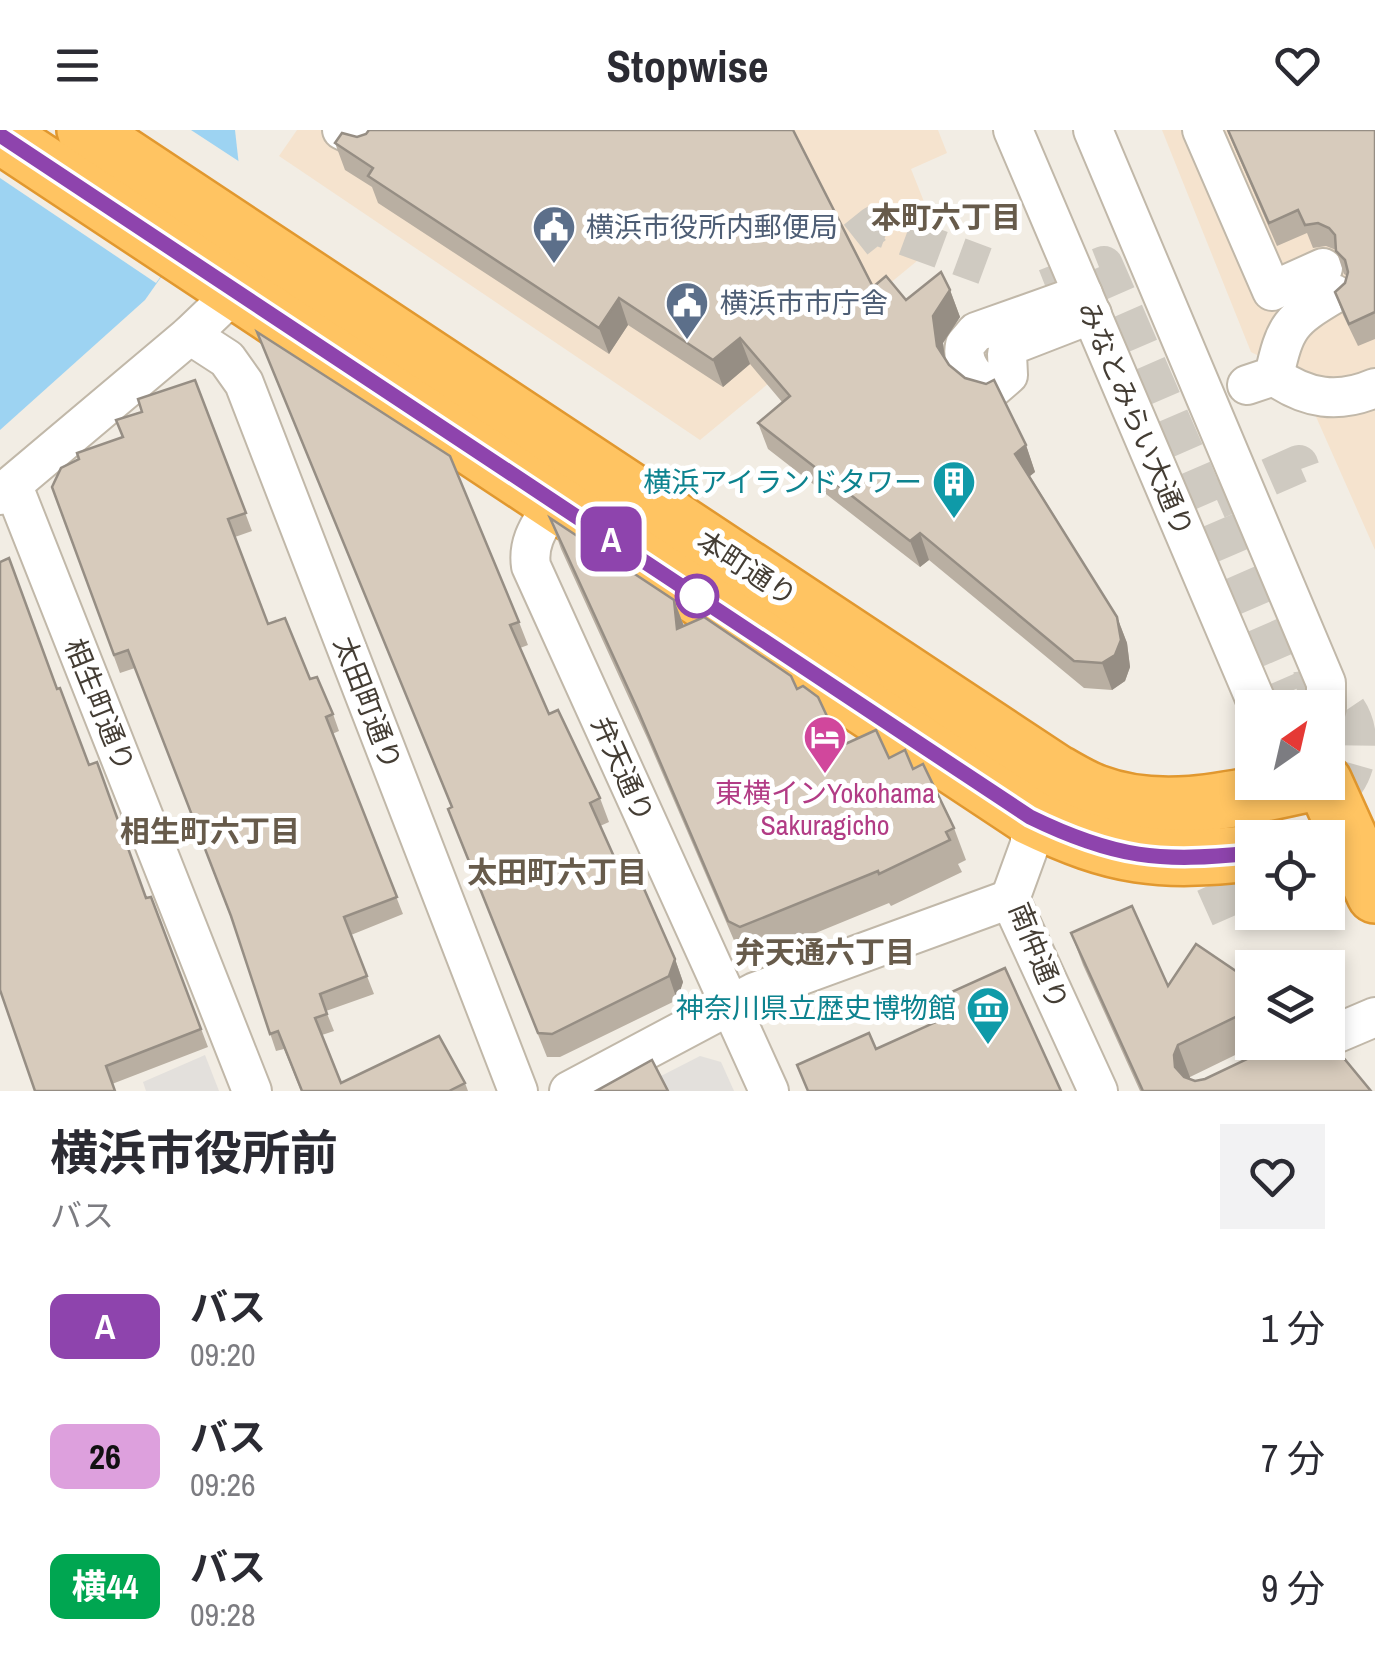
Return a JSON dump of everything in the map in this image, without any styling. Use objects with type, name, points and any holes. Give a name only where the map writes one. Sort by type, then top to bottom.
[{"type":"highway","points":[[85,130],[200,237]]},
{"type":"highway","points":[[0,134],[200,237]]},
{"type":"highway","name":"本町通り","points":[[200,237],[1097,794],[1145,804],[1192,804],[1235,797]]},
{"type":"highway","name":"本町通り","points":[[251,270],[554,502],[1030,817],[1081,842],[1138,856],[1186,859],[1235,855]]},
{"type":"highway","points":[[1286,820],[1305,800]]},
{"type":"highway","points":[[1330,800],[1375,895]]},
{"type":"street","name":"みなとみらい大通り","points":[[1014,130],[1251,690]]},
{"type":"street","points":[[1093,130],[1326,690]]},
{"type":"street","points":[[1202,130],[1287,328]]},
{"type":"street","points":[[6,491],[190,335],[251,270]]},
{"type":"street","points":[[1272,291],[1328,281],[1308,309],[1287,328],[1261,380],[1328,400],[1375,388]]},
{"type":"street","name":"太田町通り","points":[[190,335],[227,360],[244,383],[518,1091]]},
{"type":"street","name":"相生町通り","points":[[6,491],[252,1091]]},
{"type":"street","name":"弁天通り","points":[[554,502],[532,538],[528,550],[531,566],[769,1091]]},
{"type":"street","name":"南仲通り","points":[[1030,817],[1030,844],[1010,899],[1098,1091]]},
{"type":"street","points":[[570,1091],[755,992],[1010,899]]},
{"type":"street","points":[[1345,1030],[1375,1017]]},
{"type":"shaded area","name":"横浜市市庁舎","points":[[297,130],[938,130],[947,153],[911,169],[940,242],[700,440],[279,156]]},
{"type":"shaded area","points":[[1162,130],[1375,130],[1375,550],[1298,376],[1251,352]]},
{"type":"shaded area","points":[[205,1055],[219,1091],[146,1091],[143,1082]]},
{"type":"shaded area","points":[[700,1056],[721,1062],[734,1091],[668,1091],[661,1076]]},
{"type":"water","points":[[0,130],[235,130],[239,166],[145,300],[0,430]]},
{"type":"pier","points":[[0,130],[191,130],[243,164],[156,283],[0,178]]},
{"type":"building","points":[[369,130],[793,130],[873,287],[886,276],[906,300],[941,272],[950,290],[933,316],[937,346],[949,365],[965,378],[986,384],[994,380],[1026,445],[1015,454],[1117,617],[1121,640],[1115,655],[1102,663],[1074,661],[920,533],[910,541],[758,423],[790,396],[740,338],[713,360],[619,298],[599,328],[368,176],[373,168],[335,143],[342,133],[357,137]]},
{"type":"building","points":[[1228,130],[1375,130],[1375,312],[1349,324],[1335,292],[1345,283],[1348,272],[1345,260],[1336,251],[1335,235],[1318,223],[1305,225],[1298,210],[1269,223]]},
{"type":"building","points":[[257,332],[450,456],[519,622],[510,625],[549,714],[558,710],[600,798],[590,803],[624,879],[637,873],[675,959],[669,976],[552,1034],[538,1033],[448,809],[452,807]]},
{"type":"building","points":[[195,380],[246,513],[228,519],[268,624],[285,618],[310,679],[317,677],[333,714],[326,717],[397,897],[344,917],[367,976],[320,994],[327,1014],[315,1018],[341,1083],[439,1036],[465,1083],[449,1091],[302,1091],[278,1031],[270,1034],[231,916],[128,650],[114,655],[52,487],[61,468],[79,459],[77,453],[123,437],[116,420],[142,412],[138,399]]},
{"type":"building","points":[[550,518],[674,600],[677,629],[704,617],[791,676],[797,689],[803,686],[818,697],[841,746],[876,730],[889,758],[905,750],[913,769],[923,764],[954,828],[946,832],[950,840],[879,874],[878,871],[740,927],[728,921]]},
{"type":"building","points":[[9,558],[57,689],[60,688],[89,765],[97,762],[146,898],[151,897],[201,1029],[106,1066],[115,1091],[35,1091],[0,990],[0,562]]},
{"type":"building","points":[[1132,906],[1168,986],[1196,944],[1235,970],[1235,1017],[1178,1045],[1175,1067],[1184,1077],[1205,1079],[1245,1060],[1345,1060],[1371,1091],[1143,1091],[1071,933]]},
{"type":"building","name":"神奈川県立歴史博物館","points":[[1005,968],[1061,1091],[808,1091],[797,1065],[869,1033],[876,1049],[947,1017],[938,998]]},
{"type":"building","points":[[652,1060],[668,1091],[596,1091]]},
{"type":"tunnel","points":[[811,275],[874,225],[985,266]]},
{"type":"tunnel","points":[[1046,288],[1104,265],[1288,690]]},
{"type":"tunnel","points":[[1217,500],[1299,464],[1307,486]]},
{"type":"tunnel","points":[[1345,708],[1353,719],[1357,740],[1355,762],[1345,783]]},
{"type":"tunnel","points":[[1310,801],[1314,800]]},
{"type":"tunnel","points":[[1205,908],[1250,888],[1228,837]]},
{"type":"bus line","name":"A","points":[[0,135],[1030,817],[1081,842],[1138,856],[1186,859],[1235,855]]},
{"type":"place","name":"横浜市役所内郵便局","points":[[554,265]]},
{"type":"place","name":"横浜市市庁舎","points":[[687,341]]},
{"type":"place","name":"横浜アイランドタワー","points":[[954,520]]},
{"type":"place","name":"東横インYokohama Sakuragicho","points":[[825,775]]},
{"type":"place","name":"神奈川県立歴史博物館","points":[[988,1046]]},
{"type":"district","name":"本町六丁目","points":[[946,217]]},
{"type":"district","name":"相生町六丁目","points":[[210,831]]},
{"type":"district","name":"太田町六丁目","points":[[557,872]]},
{"type":"district","name":"弁天通六丁目","points":[[825,952]]}]
